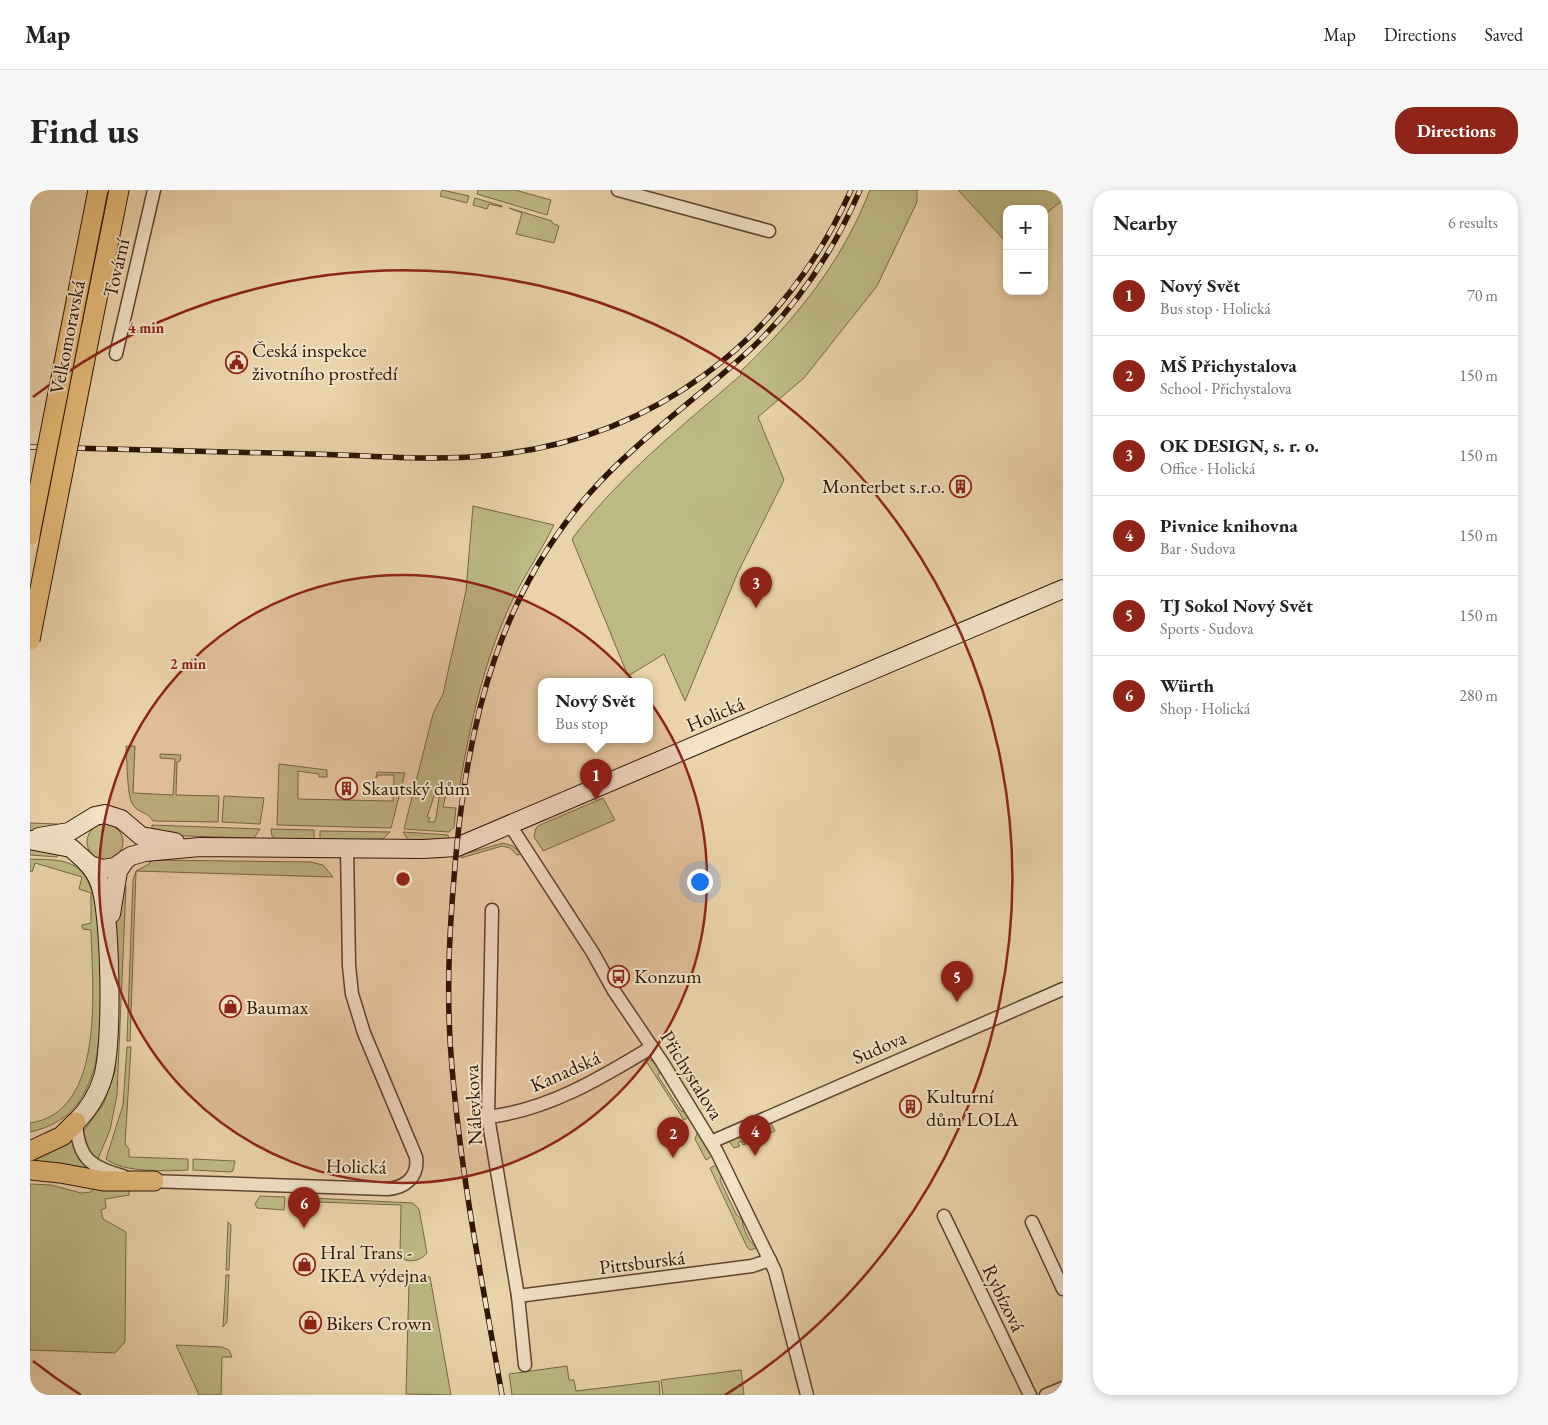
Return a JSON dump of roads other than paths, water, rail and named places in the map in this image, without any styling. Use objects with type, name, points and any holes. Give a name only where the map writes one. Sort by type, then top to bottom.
[{"type":"main road","name":"Velkomoravská","points":[[30,535],[98,190]]},
{"type":"main road","name":"Velkomoravská","points":[[30,640],[119,190]]},
{"type":"main road","points":[[30,1140],[57,1133],[76,1122]]},
{"type":"main road","points":[[30,1151],[62,1136],[76,1122]]},
{"type":"main road","points":[[30,1170],[60,1172],[103,1181],[154,1182]]},
{"type":"street","name":"Tovární","points":[[116,354],[154,190]]},
{"type":"street","points":[[618,190],[769,231]]},
{"type":"street","name":"Holická","points":[[30,839],[71,848],[95,867],[106,869],[124,862],[135,855],[210,846],[423,849],[457,846],[1063,589]]},
{"type":"street","name":"Holická","points":[[30,839],[64,833],[95,816],[105,814],[116,816],[136,832],[146,837],[210,846]]},
{"type":"street","points":[[76,1122],[96,1094],[105,1068],[107,1040],[107,929],[100,884],[95,872],[84,860],[78,849],[80,829],[86,821]]},
{"type":"street","points":[[107,929],[118,871],[132,846],[131,832],[125,822]]},
{"type":"street","name":"Přichystalova","points":[[510,825],[593,953],[617,996],[652,1047],[711,1142],[770,1260],[782,1292],[807,1395]]},
{"type":"street","name":"Holická","points":[[76,1122],[80,1150],[92,1163],[112,1173],[154,1182],[387,1189],[400,1188],[411,1178],[416,1168],[416,1157],[364,1033],[350,986],[347,848]]},
{"type":"street","name":"Nálevkova","points":[[492,910],[488,1117],[518,1296],[525,1365]]},
{"type":"street","name":"Sudova","points":[[711,1142],[1063,989]]},
{"type":"street","name":"Kanadská","points":[[488,1117],[507,1114],[557,1098],[596,1081],[652,1047]]},
{"type":"street","name":"Rybízová","points":[[944,1216],[1030,1395]]},
{"type":"street","points":[[1032,1222],[1063,1289]]},
{"type":"street","name":"Pittsburská","points":[[518,1296],[752,1266],[770,1260]]},
{"type":"street","points":[[1046,1395],[1063,1388]]},
{"type":"railway","points":[[30,447],[419,458],[463,457],[484,456],[545,447],[602,430],[656,406],[705,375],[749,337],[788,294],[823,244],[851,190]]},
{"type":"railway","points":[[502,1395],[473,1231],[461,1149],[452,1067],[449,1011],[450,927],[457,844],[463,796],[481,703],[512,615],[533,574],[558,533],[588,495],[627,455],[733,365],[771,329],[801,293],[828,253],[860,190]]},
{"type":"place","name":"Česká inspekce životního prostředí","points":[[236,362]]},
{"type":"place","name":"Monterbet s.r.o.","points":[[961,486]]},
{"type":"place","name":"OK DESIGN, s. r. o.","points":[[756,608]]},
{"type":"place","name":"Skautský dům","points":[[346,788]]},
{"type":"place","name":"Nový Svět","points":[[596,800]]},
{"type":"place","name":"Konzum","points":[[618,976]]},
{"type":"place","name":"TJ Sokol Nový Svět","points":[[957,1002]]},
{"type":"place","name":"Baumax","points":[[230,1007]]},
{"type":"place","name":"Kulturní dům LOLA","points":[[910,1107]]},
{"type":"place","name":"Pivnice knihovna","points":[[755,1156]]},
{"type":"place","name":"MŠ Přichystalova","points":[[673,1158]]},
{"type":"place","name":"Würth","points":[[304,1228]]},
{"type":"place","name":"Hral Trans - IKEA výdejna","points":[[304,1264]]},
{"type":"place","name":"Bikers Crown","points":[[310,1323]]}]
